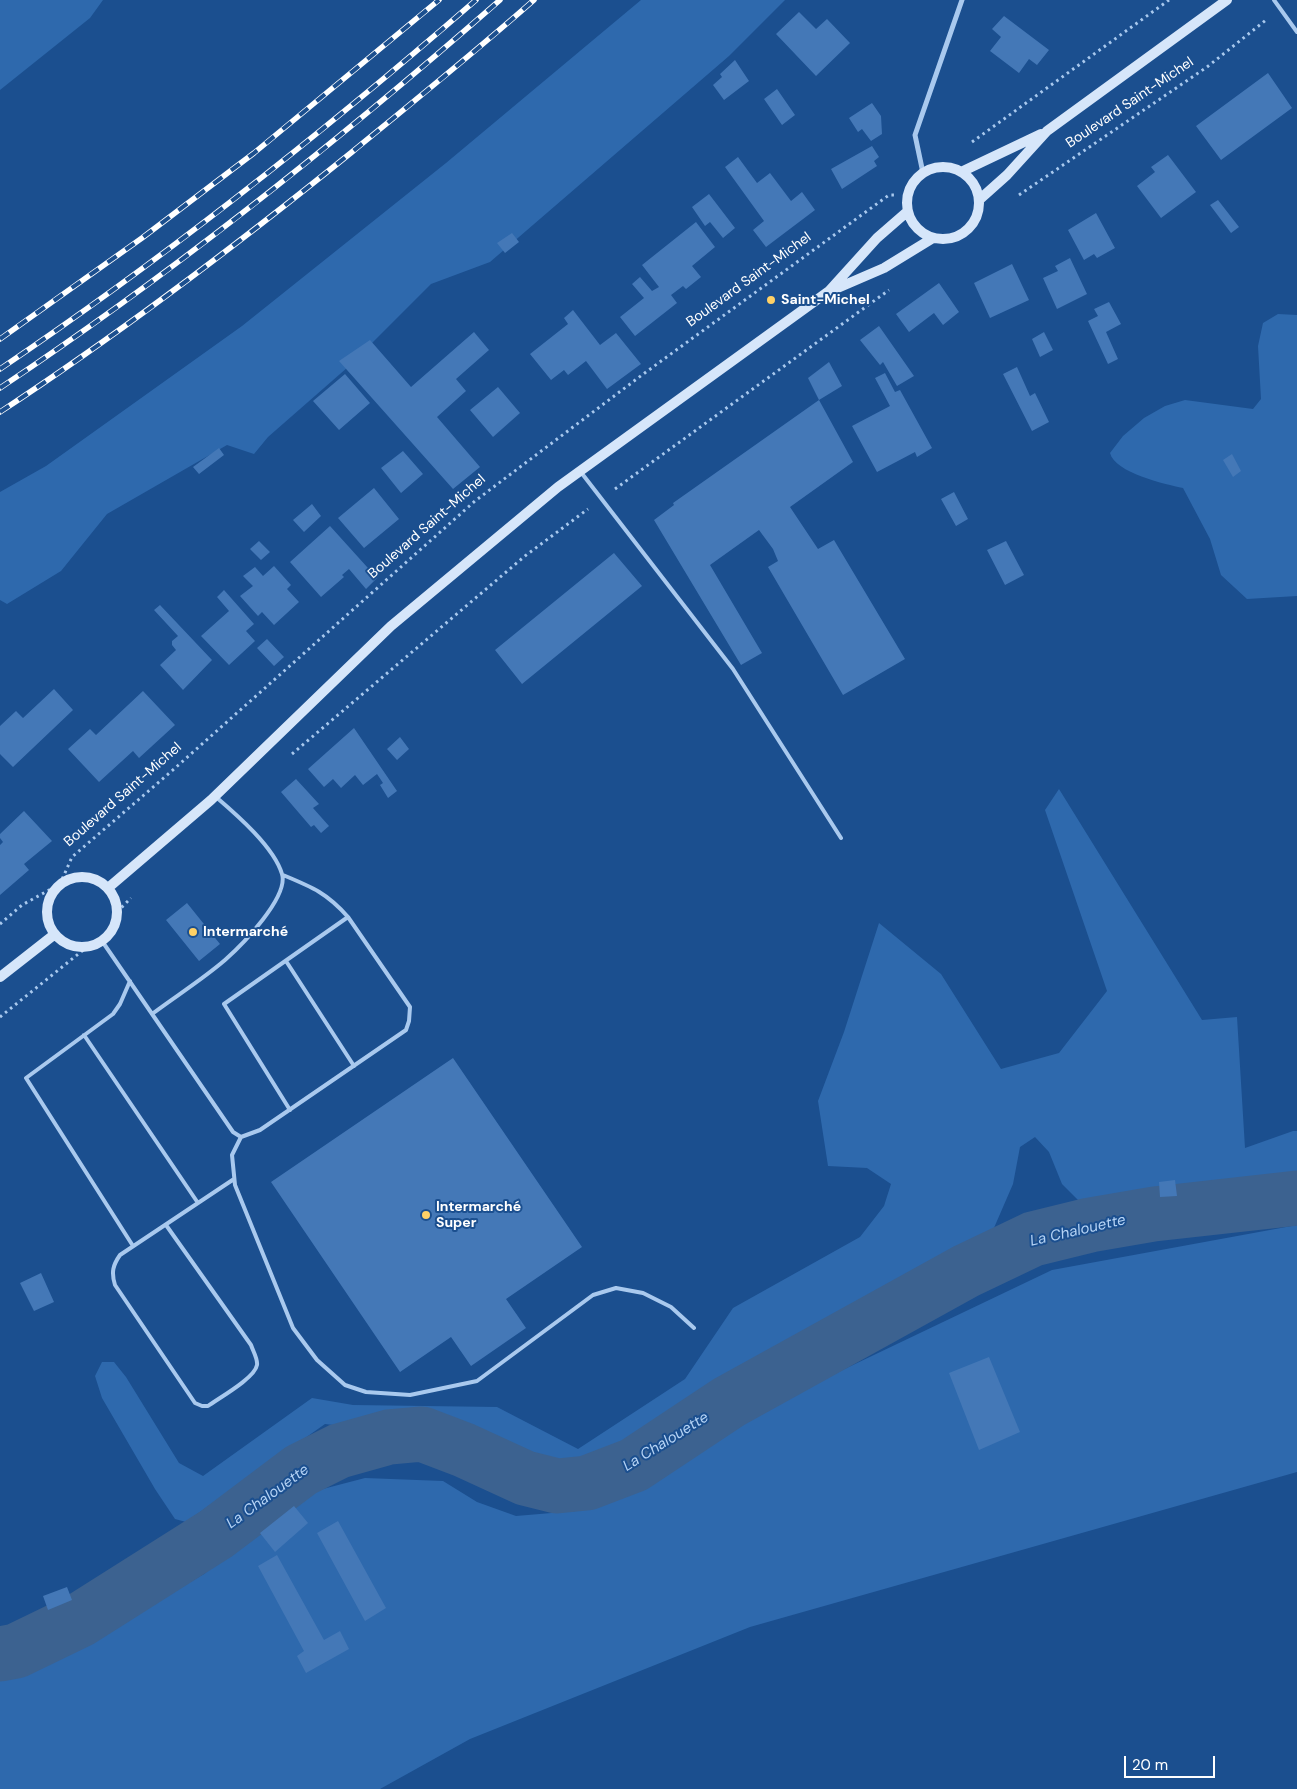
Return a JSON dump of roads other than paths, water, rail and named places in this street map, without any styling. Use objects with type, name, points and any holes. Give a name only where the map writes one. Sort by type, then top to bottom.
[{"type":"main road","name":"Boulevard Saint-Michel","points":[[961,172],[1047,131],[1227,0]]},
{"type":"main road","name":"Boulevard Saint-Michel","points":[[979,200],[1007,175],[1047,131]]},
{"type":"main road","points":[[945,167],[961,172],[970,179],[976,188],[979,200],[976,217],[964,232],[946,239],[933,238],[924,234],[911,220],[908,211],[908,195],[916,179],[922,173],[933,168],[945,167]]},
{"type":"main road","points":[[108,888],[215,796],[391,626],[580,471],[829,291],[877,238],[908,211]]},
{"type":"main road","points":[[829,291],[884,268],[933,238]]},
{"type":"main road","points":[[75,877],[91,877],[101,881],[108,888],[113,896],[117,912],[116,923],[110,933],[102,940],[87,946],[69,944],[55,934],[48,918],[48,902],[60,884],[75,877]]},
{"type":"main road","points":[[0,977],[55,934]]},
{"type":"street","points":[[922,173],[915,135],[962,0]]},
{"type":"lane","points":[[1274,0],[1297,32]]},
{"type":"lane","points":[[580,471],[733,668],[841,838]]},
{"type":"lane","points":[[152,1014],[226,959],[267,915],[282,890],[282,875],[272,852],[215,796]]},
{"type":"lane","points":[[282,875],[318,890],[338,905],[410,1007],[410,1021],[406,1030],[260,1130],[241,1137],[232,1155],[235,1185],[293,1328],[317,1360],[345,1385],[366,1392],[410,1395],[476,1381],[593,1295],[616,1288],[643,1292],[671,1307],[694,1328]]},
{"type":"lane","points":[[290,1110],[224,1004],[348,917]]},
{"type":"lane","points":[[102,940],[233,1132],[241,1137]]},
{"type":"lane","points":[[286,961],[354,1066]]},
{"type":"lane","points":[[130,981],[120,1004],[113,1014],[26,1078],[133,1246]]},
{"type":"lane","points":[[84,1035],[198,1203]]},
{"type":"lane","points":[[166,1224],[251,1345],[256,1359],[257,1365],[252,1375],[208,1406],[195,1403],[115,1285],[112,1274],[114,1264],[120,1255],[166,1224],[234,1179]]},
{"type":"waterway","name":"La Chalouette","points":[[0,1654],[16,1651],[80,1620],[216,1534],[301,1470],[339,1451],[389,1437],[422,1434],[464,1450],[525,1478],[557,1486],[587,1483],[634,1465],[729,1402],[966,1271],[1033,1239],[1090,1225],[1154,1214],[1297,1198]]},
{"type":"railway","points":[[0,339],[142,238],[254,153],[439,0]]},
{"type":"railway","points":[[0,369],[123,283],[243,192],[361,98],[476,0]]},
{"type":"railway","points":[[0,388],[130,298],[256,202],[380,103],[500,0]]},
{"type":"railway","points":[[0,412],[135,319],[266,220],[421,96],[534,0]]},
{"type":"place","name":"Saint-Michel","points":[[771,300]]},
{"type":"place","name":"Intermarché","points":[[193,932]]},
{"type":"place","name":"Intermarché Super","points":[[426,1215]]}]
